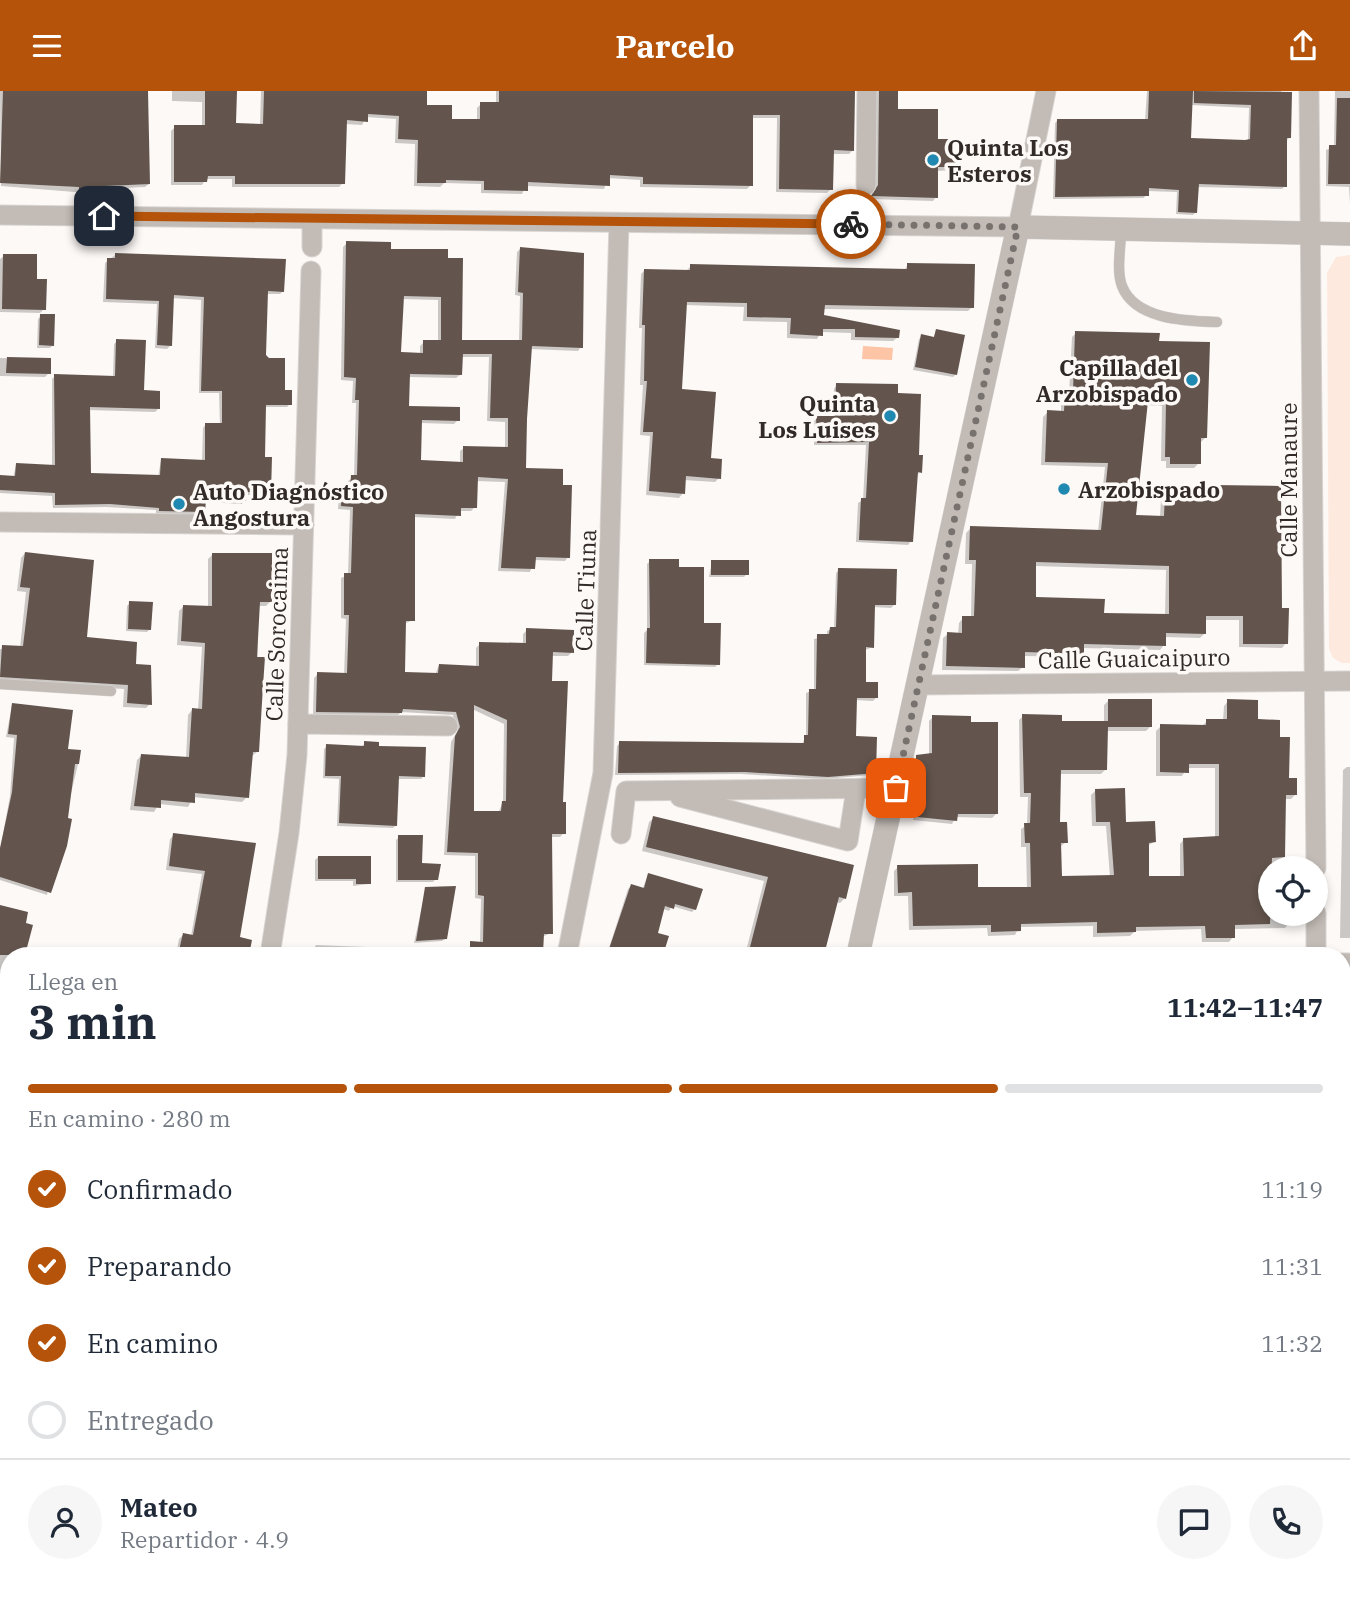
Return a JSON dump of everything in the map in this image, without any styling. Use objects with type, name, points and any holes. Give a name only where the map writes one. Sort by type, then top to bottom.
[{"type":"street","points":[[866,185],[867,91]]},
{"type":"street","points":[[860,947],[1046,91]]},
{"type":"street","name":"Calle Manaure","points":[[1309,91],[1316,856]]},
{"type":"street","points":[[0,215],[1018,227],[1350,234]]},
{"type":"street","points":[[312,220],[312,247]]},
{"type":"street","name":"Calle Tiuna","points":[[569,947],[603,773],[619,223]]},
{"type":"street","name":"Calle Sorocaima","points":[[271,947],[294,792],[311,271]]},
{"type":"street","points":[[0,522],[304,525]]},
{"type":"street","name":"Calle Guaicaipuro","points":[[918,685],[1350,681]]},
{"type":"street","points":[[298,724],[448,726]]},
{"type":"street","points":[[621,834],[626,791],[896,788]]},
{"type":"street","points":[[654,790],[848,841],[856,789]]},
{"type":"street","points":[[1316,926],[1316,947]]},
{"type":"lane","points":[[1121,230],[1121,279],[1132,301],[1174,318],[1217,322]]},
{"type":"lane","points":[[0,684],[111,691]]},
{"type":"shaded area","points":[[1350,255],[1350,663],[1342,663],[1333,658],[1329,649],[1327,273],[1336,257]]},
{"type":"shaded area","points":[[863,346],[893,348],[892,360],[862,359]]},
{"type":"building","points":[[3,91],[148,91],[150,184],[105,186],[105,191],[79,191],[79,187],[0,183]]},
{"type":"building","points":[[205,91],[237,91],[236,123],[263,124],[264,91],[427,91],[427,105],[452,105],[452,119],[480,119],[480,102],[499,102],[499,91],[855,91],[854,151],[834,150],[833,190],[779,189],[780,115],[753,115],[753,186],[643,184],[643,177],[610,175],[610,186],[528,182],[528,191],[484,190],[484,181],[446,180],[446,183],[417,183],[418,140],[398,139],[399,116],[368,114],[368,122],[347,120],[345,184],[235,184],[235,176],[208,176],[207,182],[174,182],[174,125],[205,125]]},
{"type":"building","points":[[879,91],[898,91],[898,109],[938,109],[938,139],[961,139],[960,167],[938,167],[938,198],[871,196],[878,185]]},
{"type":"building","points":[[1149,91],[1193,91],[1191,138],[1245,140],[1250,139],[1251,105],[1194,103],[1194,91],[1292,92],[1291,138],[1287,138],[1287,187],[1199,184],[1197,213],[1178,212],[1179,190],[1149,188],[1149,196],[1055,197],[1057,119],[1148,119]]},
{"type":"building","points":[[1337,98],[1350,98],[1350,184],[1328,184],[1329,145],[1336,145]]},
{"type":"building","points":[[346,241],[391,242],[391,249],[448,249],[448,258],[463,258],[462,340],[522,340],[523,293],[518,292],[520,247],[584,253],[583,348],[532,346],[527,419],[526,468],[563,469],[563,485],[572,485],[570,558],[536,557],[535,569],[501,568],[508,479],[478,477],[477,508],[461,508],[461,516],[415,514],[415,621],[406,621],[405,672],[438,673],[439,664],[479,666],[479,642],[526,643],[526,628],[574,630],[574,653],[553,652],[552,681],[568,681],[563,802],[566,802],[566,834],[552,834],[553,934],[544,934],[543,947],[470,947],[470,941],[483,942],[484,896],[478,895],[478,853],[447,852],[455,736],[460,727],[456,712],[403,709],[402,713],[316,712],[317,672],[347,673],[349,615],[344,615],[344,573],[351,573],[353,507],[341,506],[342,490],[350,490],[351,475],[357,475],[359,400],[355,400],[356,378],[344,377]],"holes":[[[404,296],[441,297],[441,340],[423,340],[423,353],[401,352]],[[463,354],[492,354],[490,418],[508,418],[508,447],[463,446],[463,462],[421,460],[422,420],[460,421],[460,407],[409,406],[410,374],[462,375]],[[474,705],[507,720],[506,801],[502,801],[501,811],[474,811]]]},
{"type":"building","points":[[115,253],[286,259],[284,292],[268,291],[266,355],[269,358],[285,358],[285,390],[292,390],[292,405],[266,405],[265,457],[272,457],[271,493],[247,492],[246,501],[206,500],[205,512],[159,511],[159,508],[110,504],[55,505],[55,493],[0,490],[0,475],[15,476],[16,463],[55,465],[54,374],[115,376],[116,339],[146,340],[144,390],[160,391],[160,409],[90,407],[91,473],[160,475],[161,458],[205,460],[205,423],[222,423],[222,391],[201,391],[204,297],[174,295],[172,346],[157,345],[159,301],[106,299],[107,258],[115,258]]},
{"type":"building","points":[[3,254],[37,254],[37,279],[47,279],[46,310],[2,309]]},
{"type":"building","points":[[907,263],[975,264],[974,308],[825,305],[824,315],[900,330],[899,338],[855,337],[855,329],[823,329],[823,336],[790,334],[791,318],[747,317],[747,303],[687,302],[682,389],[716,392],[711,458],[722,459],[721,479],[686,476],[685,494],[649,491],[653,432],[643,432],[647,381],[644,381],[645,325],[642,325],[644,269],[690,270],[690,264],[907,269]]},
{"type":"building","points":[[40,314],[55,314],[54,346],[39,345]]},
{"type":"building","points":[[936,329],[965,335],[957,375],[915,367],[921,334],[934,337]]},
{"type":"building","points":[[1075,331],[1160,333],[1159,341],[1210,342],[1207,438],[1201,438],[1201,464],[1170,464],[1170,457],[1165,457],[1166,402],[1148,401],[1136,515],[1164,516],[1165,493],[1211,493],[1212,485],[1281,486],[1282,608],[1289,608],[1288,644],[1243,644],[1243,616],[1206,616],[1206,634],[1166,633],[1166,646],[1084,644],[1084,654],[1025,652],[1025,668],[946,666],[947,632],[962,633],[962,616],[974,616],[976,560],[969,560],[970,526],[1101,530],[1108,463],[1045,462],[1047,410],[1064,411],[1065,392],[1073,392]],"holes":[[[1036,562],[1169,566],[1169,614],[1104,613],[1105,599],[1036,597]]]},
{"type":"building","points":[[7,357],[51,358],[51,374],[6,373]]},
{"type":"building","points":[[836,383],[898,384],[898,393],[921,394],[919,455],[923,455],[922,473],[918,472],[913,542],[859,540],[861,498],[866,498],[869,442],[817,443],[816,416],[835,416]]},
{"type":"building","points":[[25,552],[94,560],[87,637],[137,642],[136,664],[151,665],[152,705],[127,703],[128,685],[0,677],[2,645],[23,646],[30,588],[20,587]]},
{"type":"building","points":[[212,553],[272,553],[272,602],[260,602],[257,657],[265,657],[259,752],[253,752],[249,798],[195,793],[195,803],[161,800],[161,808],[134,806],[141,754],[189,757],[192,708],[202,709],[205,643],[181,641],[183,605],[212,606]]},
{"type":"building","points":[[649,559],[679,559],[679,567],[704,567],[704,623],[721,623],[720,665],[646,663],[647,628],[650,628]]},
{"type":"building","points":[[711,560],[749,560],[749,575],[711,575]]},
{"type":"building","points":[[838,568],[897,569],[896,605],[875,605],[874,648],[866,647],[866,682],[878,682],[878,698],[857,698],[856,736],[877,737],[876,773],[828,777],[745,772],[618,773],[619,741],[804,743],[804,735],[808,735],[809,689],[816,689],[817,634],[829,634],[830,627],[836,627]]},
{"type":"building","points":[[129,601],[153,602],[151,630],[128,629]]},
{"type":"building","points":[[1108,699],[1152,699],[1152,727],[1108,727],[1107,770],[1061,770],[1060,822],[1067,822],[1068,843],[1061,843],[1062,876],[1114,875],[1110,822],[1096,822],[1095,789],[1125,788],[1126,822],[1155,821],[1156,842],[1149,843],[1149,876],[1184,876],[1183,838],[1219,836],[1219,764],[1189,764],[1189,773],[1160,772],[1160,724],[1206,725],[1206,719],[1227,719],[1227,699],[1258,700],[1258,719],[1280,720],[1280,737],[1290,737],[1289,778],[1297,778],[1297,795],[1286,795],[1285,856],[1258,856],[1258,924],[1235,925],[1235,938],[1206,938],[1205,926],[1136,927],[1136,932],[1097,933],[1097,922],[1021,924],[1021,931],[991,932],[991,925],[913,926],[912,892],[898,893],[897,865],[978,864],[978,887],[1031,887],[1030,843],[1025,843],[1024,823],[1030,823],[1031,793],[1024,793],[1022,714],[1062,715],[1062,721],[1108,721]]},
{"type":"building","points":[[12,703],[73,710],[68,749],[81,750],[79,764],[75,764],[68,818],[72,819],[67,846],[51,893],[0,877],[0,848],[12,792],[17,735],[8,734]]},
{"type":"building","points":[[932,715],[971,716],[971,722],[998,722],[998,814],[958,814],[957,821],[917,817],[920,785],[916,785],[916,755],[932,753]]},
{"type":"building","points":[[364,741],[379,742],[379,746],[426,747],[425,777],[399,776],[397,826],[339,823],[341,776],[325,776],[326,744],[364,746]]},
{"type":"building","points":[[653,816],[854,865],[846,899],[839,897],[826,947],[750,947],[768,877],[646,847]]},
{"type":"building","points":[[173,833],[256,843],[240,937],[252,940],[251,947],[180,947],[183,933],[193,935],[205,871],[169,866]]},
{"type":"building","points":[[398,835],[423,835],[422,863],[441,864],[438,880],[398,880]]},
{"type":"building","points":[[318,856],[371,856],[371,884],[356,884],[356,879],[318,879]]},
{"type":"building","points":[[648,873],[703,889],[696,910],[675,904],[674,909],[665,906],[658,933],[669,936],[666,947],[610,947],[631,884],[644,888]]},
{"type":"building","points":[[456,886],[447,939],[416,941],[425,887]]},
{"type":"building","points":[[0,905],[28,912],[26,923],[33,925],[27,947],[0,947]]},
{"type":"way so far","points":[[851,224],[1018,227],[896,788]]},
{"type":"place","name":"Quinta Los Esteros","points":[[933,160]]},
{"type":"place","name":"Capilla del Arzobispado","points":[[1192,380]]},
{"type":"place","name":"Quinta Los Luises","points":[[890,416]]},
{"type":"place","name":"Arzobispado","points":[[1064,489]]},
{"type":"place","name":"Auto Diagnóstico Angostura","points":[[179,504]]},
{"type":"route","points":[[104,216],[424,222],[851,224]]}]
